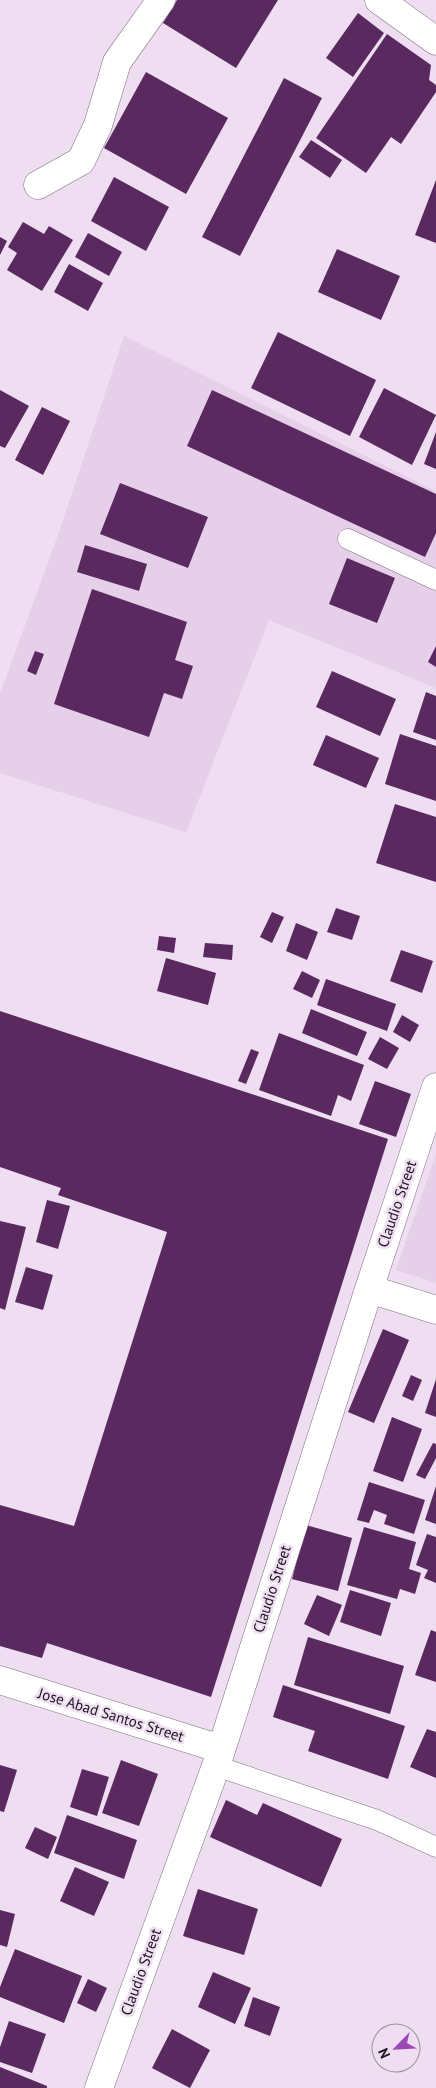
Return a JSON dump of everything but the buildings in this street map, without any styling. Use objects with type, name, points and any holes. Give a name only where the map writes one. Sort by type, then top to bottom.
[{"type":"street","points":[[38,185],[81,161],[98,125],[117,62],[161,0]]},
{"type":"street","points":[[379,0],[436,41]]},
{"type":"street","name":"Claudio Street","points":[[99,2088],[218,1758],[368,1289],[436,1087]]},
{"type":"street","points":[[368,1289],[436,1310]]},
{"type":"street","name":"Jose Abad Santos Street","points":[[0,1680],[218,1758]]},
{"type":"lane","points":[[348,539],[436,580]]},
{"type":"lane","points":[[218,1758],[378,1820],[436,1847]]},
{"type":"shaded area","points":[[124,336],[436,491],[436,688],[269,620],[186,832],[0,773],[0,694],[59,532]]},
{"type":"shaded area","points":[[436,1154],[436,1283],[396,1270]]}]
